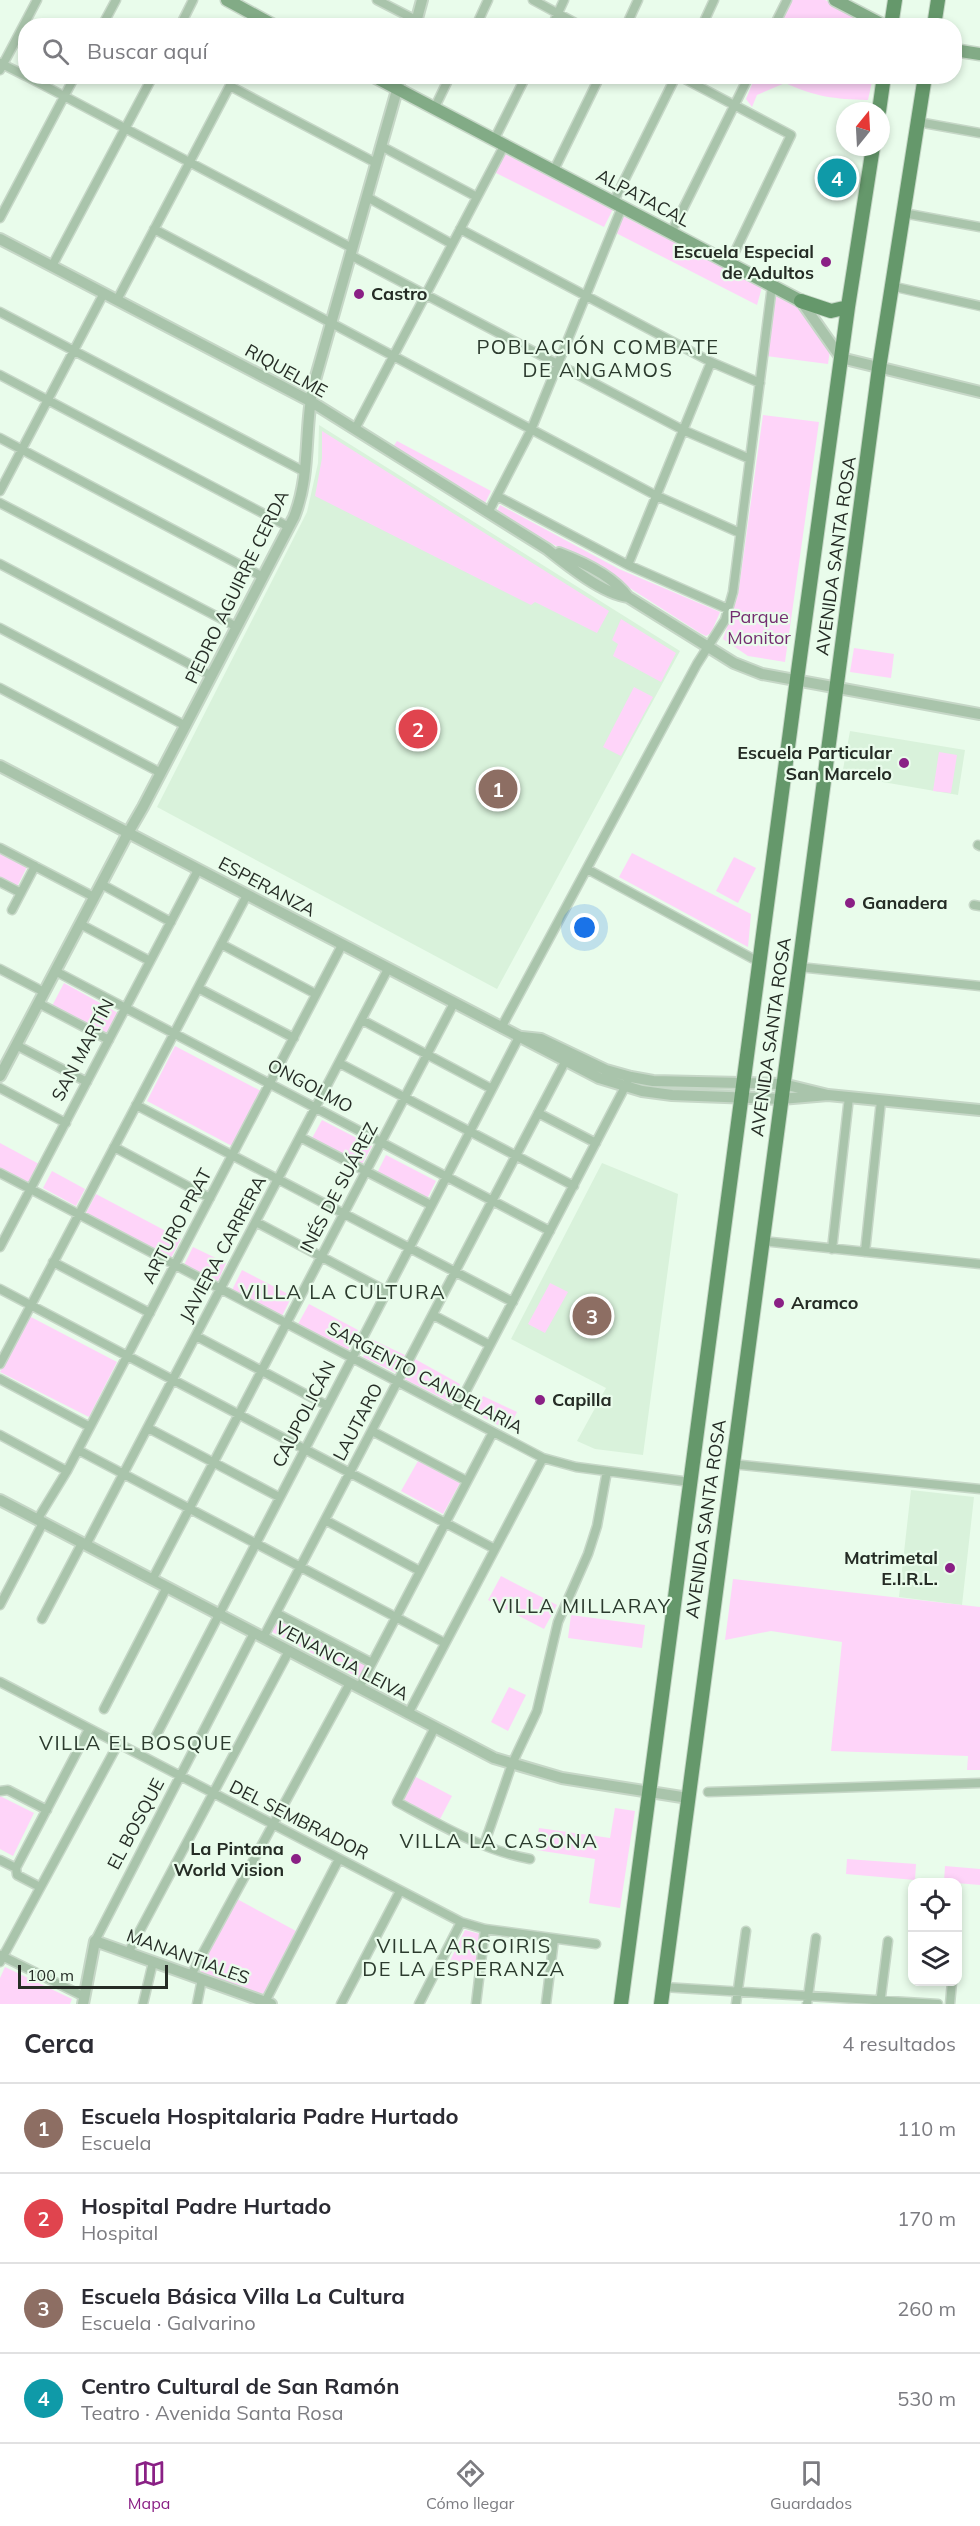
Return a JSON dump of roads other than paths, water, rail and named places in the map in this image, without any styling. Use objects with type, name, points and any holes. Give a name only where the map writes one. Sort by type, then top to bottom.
[{"type":"main road","points":[[836,0],[870,18]]},
{"type":"main road","points":[[892,18],[895,0]]},
{"type":"main road","points":[[935,18],[938,0]]},
{"type":"main road","points":[[233,1],[259,18]]},
{"type":"main road","points":[[962,51],[980,54]]},
{"type":"main road","name":"ALPATACAL","points":[[388,84],[801,302]]},
{"type":"main road","points":[[880,102],[883,84]]},
{"type":"main road","name":"AVENIDA SANTA ROSA","points":[[661,2004],[879,368],[924,84]]},
{"type":"main road","name":"AVENIDA SANTA ROSA","points":[[621,2004],[797,680],[848,307],[872,156]]},
{"type":"main road","points":[[801,302],[831,311],[848,307]]},
{"type":"street","points":[[27,18],[37,0]]},
{"type":"street","points":[[106,18],[116,0]]},
{"type":"street","points":[[184,18],[193,0]]},
{"type":"street","points":[[377,0],[408,18]]},
{"type":"street","points":[[417,18],[422,0]]},
{"type":"street","points":[[480,18],[488,0]]},
{"type":"street","points":[[533,0],[567,18]]},
{"type":"street","points":[[556,18],[564,0]]},
{"type":"street","points":[[630,18],[638,0]]},
{"type":"street","points":[[706,18],[714,0]]},
{"type":"street","points":[[778,18],[787,0]]},
{"type":"street","points":[[18,35],[1,66],[18,73]]},
{"type":"street","points":[[41,84],[190,162],[426,295],[683,430],[750,459]]},
{"type":"street","points":[[0,218],[71,84]]},
{"type":"street","points":[[52,266],[149,84]]},
{"type":"street","name":"PEDRO AGUIRRE CERDA","points":[[0,1076],[186,726],[289,527],[302,496],[310,401],[399,84]]},
{"type":"street","points":[[434,109],[446,84]]},
{"type":"street","points":[[355,429],[477,196],[523,84]]},
{"type":"street","points":[[554,172],[596,84]]},
{"type":"street","points":[[488,513],[531,430],[586,296],[618,205],[674,84]]},
{"type":"street","points":[[693,84],[791,135],[729,264]]},
{"type":"street","points":[[671,233],[745,84]]},
{"type":"street","points":[[117,300],[230,86],[376,164]]},
{"type":"street","points":[[918,122],[980,133]]},
{"type":"street","points":[[381,146],[477,196]]},
{"type":"street","points":[[367,197],[453,244]]},
{"type":"street","points":[[903,213],[980,227]]},
{"type":"street","points":[[460,229],[711,362],[760,382]]},
{"type":"street","points":[[154,230],[657,496],[740,533]]},
{"type":"street","name":"RIQUELME","points":[[0,239],[310,401],[547,549],[574,570],[609,591],[628,597],[747,669],[980,714]]},
{"type":"street","points":[[501,1028],[692,673],[716,637],[728,609],[772,286]]},
{"type":"street","points":[[891,286],[980,306]]},
{"type":"street","points":[[0,490],[104,293]]},
{"type":"street","name":"ALPATACAL","points":[[801,302],[841,358]]},
{"type":"street","points":[[0,312],[305,472]]},
{"type":"street","points":[[841,358],[980,392]]},
{"type":"street","points":[[628,565],[711,362]]},
{"type":"street","points":[[0,375],[289,527]]},
{"type":"street","points":[[0,438],[263,577]]},
{"type":"street","points":[[496,496],[628,565],[728,609]]},
{"type":"street","points":[[0,502],[237,627]]},
{"type":"street","points":[[0,564],[212,676]]},
{"type":"street","points":[[0,628],[186,726]]},
{"type":"street","points":[[0,688],[161,773]]},
{"type":"street","name":"ESPERANZA","points":[[0,766],[599,1078],[742,1090],[781,1099],[828,1095]]},
{"type":"street","points":[[0,848],[94,897]]},
{"type":"street","points":[[12,910],[35,866]]},
{"type":"street","points":[[587,869],[759,962]]},
{"type":"street","name":"SAN MARTÍN","points":[[0,1247],[3,1236],[31,1189],[198,870]]},
{"type":"street","points":[[0,882],[21,893]]},
{"type":"street","points":[[100,884],[171,922]]},
{"type":"street","points":[[0,1364],[247,895]]},
{"type":"street","points":[[80,924],[150,961]]},
{"type":"street","points":[[221,944],[316,994]]},
{"type":"street","name":"ARTURO PRAT","points":[[0,1605],[40,1521],[342,945]]},
{"type":"street","points":[[799,967],[980,986]]},
{"type":"street","points":[[0,969],[44,992]]},
{"type":"street","name":"JAVIERA CARRERA","points":[[42,1618],[148,1428],[388,969]]},
{"type":"street","name":"ONGOLMO","points":[[55,971],[550,1231]]},
{"type":"street","points":[[198,988],[294,1038]]},
{"type":"street","points":[[38,1003],[109,1040]]},
{"type":"street","name":"INÉS DE SUÁREZ","points":[[152,1580],[454,1004]]},
{"type":"street","points":[[362,1020],[492,1089]]},
{"type":"street","name":"ESPERANZA","points":[[519,1037],[541,1039],[628,1082]]},
{"type":"street","name":"CAUPOLICÁN","points":[[156,1736],[519,1037]]},
{"type":"street","points":[[16,1045],[87,1082]]},
{"type":"street","name":"LAUTARO","points":[[259,1635],[276,1613],[301,1567],[565,1062]]},
{"type":"street","points":[[339,1063],[573,1186]]},
{"type":"street","points":[[455,1412],[628,1082]]},
{"type":"street","name":"ESPERANZA","points":[[742,1090],[783,1084],[828,1095]]},
{"type":"street","points":[[0,1088],[66,1122]]},
{"type":"street","points":[[828,1095],[980,1110]]},
{"type":"street","points":[[832,1249],[849,1097]]},
{"type":"street","points":[[865,1252],[881,1101]]},
{"type":"street","points":[[136,1105],[513,1302]]},
{"type":"street","points":[[538,1113],[596,1143]]},
{"type":"street","points":[[300,1137],[431,1205]]},
{"type":"street","points":[[114,1147],[210,1198]]},
{"type":"street","name":"SARGENTO CANDELARIA","points":[[0,1173],[543,1458],[565,1465],[690,1482]]},
{"type":"street","points":[[256,1222],[386,1291]]},
{"type":"street","points":[[762,1241],[980,1264]]},
{"type":"street","points":[[53,1262],[150,1313]]},
{"type":"street","points":[[0,1289],[495,1549]]},
{"type":"street","points":[[433,1315],[490,1345]]},
{"type":"street","points":[[196,1336],[327,1405]]},
{"type":"street","points":[[0,1379],[90,1427]]},
{"type":"street","points":[[148,1428],[279,1497]]},
{"type":"street","points":[[372,1431],[467,1481]]},
{"type":"street","points":[[191,1976],[273,1825],[355,1685],[372,1663],[493,1432]]},
{"type":"street","points":[[0,1435],[68,1471]]},
{"type":"street","points":[[78,1450],[446,1643]]},
{"type":"street","points":[[408,1714],[543,1458]]},
{"type":"street","points":[[732,1464],[980,1489]]},
{"type":"street","points":[[484,1845],[512,1764],[534,1721],[558,1622],[593,1540],[607,1471]]},
{"type":"street","name":"VENANCIA LEIVA","points":[[0,1500],[435,1728],[512,1764],[562,1778],[688,1798]]},
{"type":"street","points":[[325,1520],[420,1571]]},
{"type":"street","points":[[104,1709],[167,1587]]},
{"type":"street","name":"VENANCIA LEIVA","points":[[276,1613],[372,1663]]},
{"type":"street","name":"EL BOSQUE","points":[[84,2000],[95,1941],[180,1776],[259,1635]]},
{"type":"street","points":[[128,1953],[289,1651]]},
{"type":"street","name":"DEL SEMBRADOR","points":[[0,1682],[461,1922],[485,1929],[596,1944]]},
{"type":"street","points":[[435,1728],[397,1802],[503,1854],[530,1859]]},
{"type":"street","points":[[40,1887],[17,1875],[16,1868],[89,1729]]},
{"type":"street","points":[[84,2000],[1,1958],[118,1744]]},
{"type":"street","points":[[708,1792],[980,1783]]},
{"type":"street","points":[[0,1791],[8,1790],[47,1810]]},
{"type":"street","points":[[268,2003],[339,1859]]},
{"type":"street","points":[[0,1860],[16,1868]]},
{"type":"street","points":[[341,2004],[400,1891]]},
{"type":"street","points":[[419,2004],[461,1922]]},
{"type":"street","points":[[476,2004],[485,1929]]},
{"type":"street","points":[[736,2004],[746,1931]]},
{"type":"street","points":[[808,2000],[816,1938]]},
{"type":"street","points":[[546,2004],[554,1939]]},
{"type":"street","name":"MANANTIALES","points":[[95,1941],[202,1979],[251,2001],[268,2003]]},
{"type":"street","points":[[880,2002],[888,1941]]},
{"type":"street","points":[[143,2004],[153,1962]]},
{"type":"street","points":[[196,2004],[202,1979]]},
{"type":"street","points":[[950,2004],[952,1986]]},
{"type":"street","points":[[663,1987],[738,1991],[808,2000],[938,2004]]},
{"type":"place","name":"Centro Cultural de San Ramón","points":[[837,178]]},
{"type":"place","name":"Escuela Especial de Adultos","points":[[826,262]]},
{"type":"place","name":"Castro","points":[[359,294]]},
{"type":"place","name":"Hospital Padre Hurtado","points":[[418,729]]},
{"type":"place","name":"Escuela Particular San Marcelo","points":[[904,763]]},
{"type":"place","name":"Escuela Hospitalaria Padre Hurtado","points":[[498,789]]},
{"type":"place","name":"Ganadera","points":[[850,903]]},
{"type":"place","name":"Aramco","points":[[779,1303]]},
{"type":"place","name":"Escuela Básica Villa La Cultura","points":[[592,1316]]},
{"type":"place","name":"Capilla","points":[[540,1400]]},
{"type":"place","name":"Matrimetal E.I.R.L.","points":[[950,1568]]},
{"type":"place","name":"La Pintana World Vision","points":[[296,1859]]},
{"type":"district","name":"POBLACIÓN COMBATE DE ANGAMOS","points":[[598,358]]},
{"type":"district","name":"VILLA LA CULTURA","points":[[343,1292]]},
{"type":"district","name":"VILLA MILLARAY","points":[[582,1606]]},
{"type":"district","name":"VILLA EL BOSQUE","points":[[136,1743]]},
{"type":"district","name":"VILLA LA CASONA","points":[[499,1841]]},
{"type":"district","name":"VILLA ARCOIRIS DE LA ESPERANZA","points":[[464,1958]]},
{"type":"park label","name":"Parque Monitor","points":[[759,627]]}]
